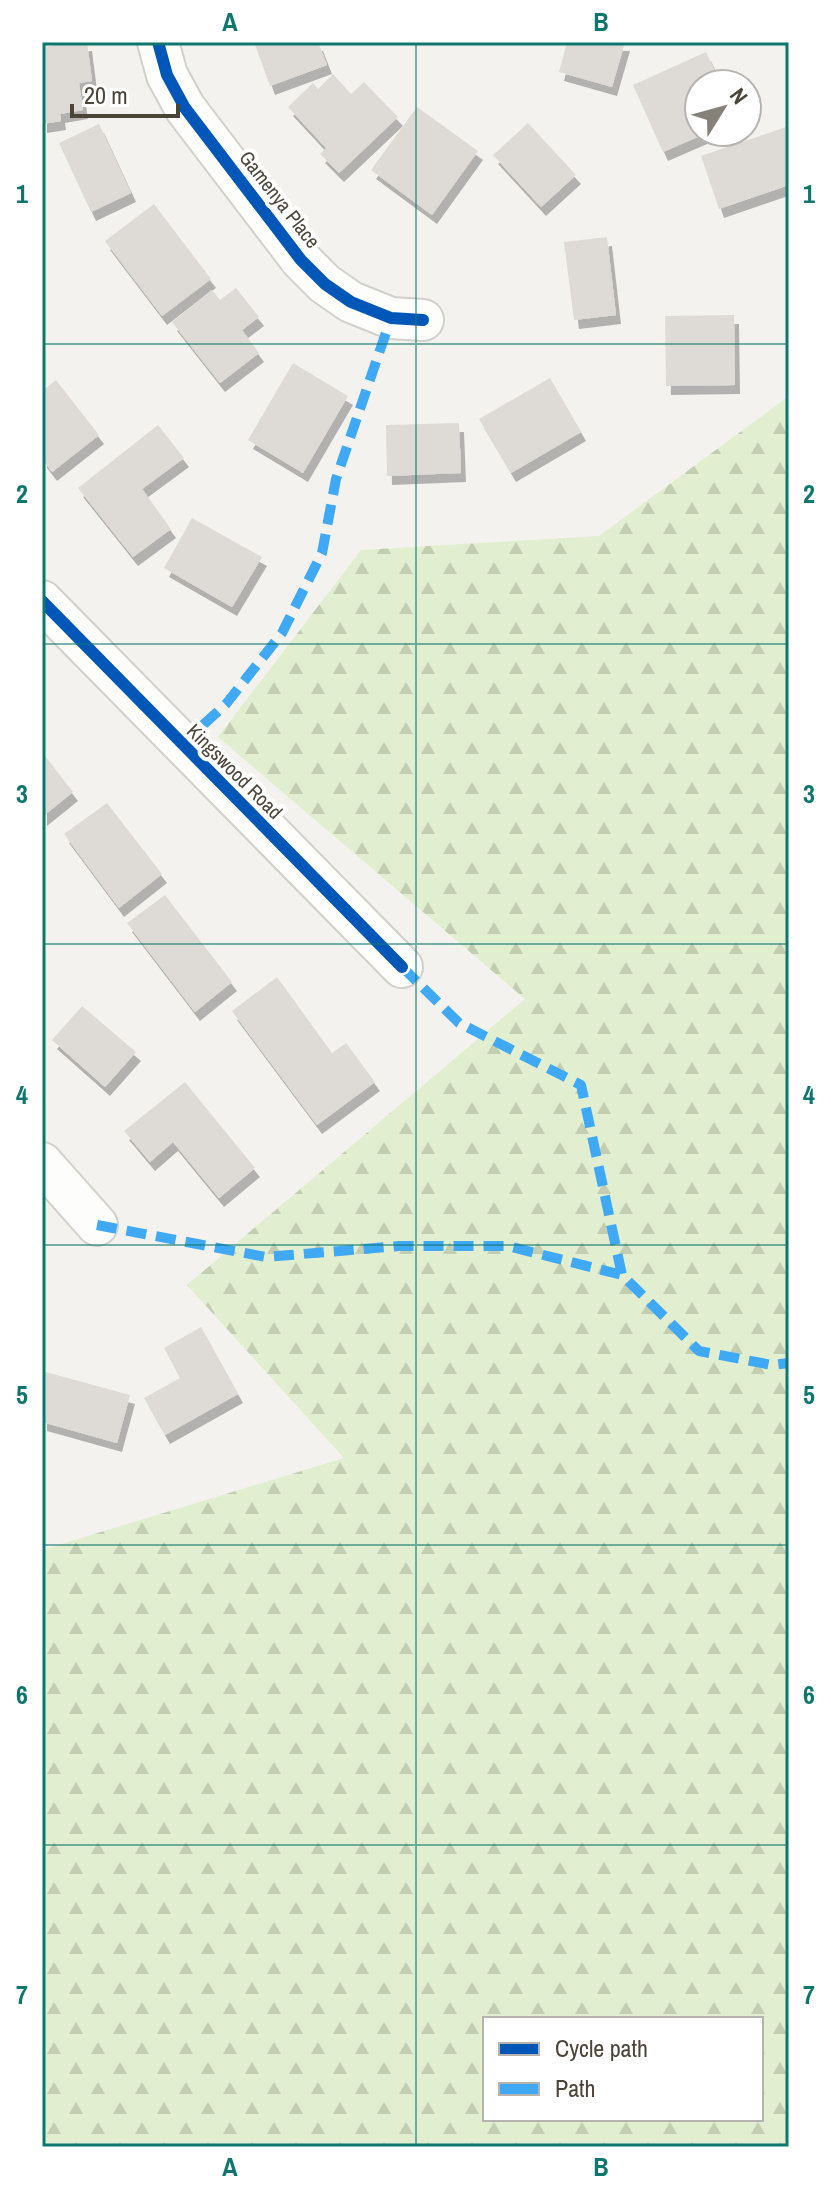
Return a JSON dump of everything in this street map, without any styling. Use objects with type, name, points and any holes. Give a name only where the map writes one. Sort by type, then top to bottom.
[{"type":"street","name":"Gamenya Place","points":[[158,42],[167,75],[185,108],[301,260],[325,284],[351,302],[391,318],[423,320]]},
{"type":"street","name":"Kingswood Road","points":[[42,601],[402,967]]},
{"type":"street","points":[[42,1163],[97,1225]]},
{"type":"green space","points":[[789,396],[789,2147],[42,2147],[42,1550],[344,1458],[187,1285],[525,999],[218,737],[361,550],[599,536]]},
{"type":"building","points":[[87,42],[92,81],[79,83],[83,110],[60,114],[61,121],[42,124],[42,47]]},
{"type":"building","points":[[254,42],[318,42],[327,65],[270,86]]},
{"type":"building","points":[[567,42],[625,42],[612,87],[559,72]]},
{"type":"building","points":[[706,52],[714,68],[683,68],[683,143],[663,152],[633,85]]},
{"type":"building","points":[[333,74],[351,94],[364,82],[398,117],[339,173],[320,154],[326,148],[288,107],[313,83],[318,89]]},
{"type":"building","points":[[417,107],[478,151],[432,215],[371,170]]},
{"type":"building","points":[[528,123],[576,175],[541,207],[493,155]]},
{"type":"building","points":[[99,124],[131,193],[91,212],[59,143]]},
{"type":"building","points":[[789,126],[789,185],[719,209],[701,156],[724,148],[763,148],[763,135]]},
{"type":"building","points":[[154,204],[211,279],[162,316],[105,241]]},
{"type":"building","points":[[607,237],[616,315],[574,320],[564,242]]},
{"type":"building","points":[[236,288],[259,317],[242,330],[259,353],[220,383],[172,322],[212,290],[220,300]]},
{"type":"building","points":[[734,315],[735,385],[666,386],[665,316]]},
{"type":"building","points":[[293,363],[348,396],[303,473],[248,440]]},
{"type":"building","points":[[550,378],[581,432],[511,473],[479,419]]},
{"type":"building","points":[[56,380],[99,435],[52,472],[42,459],[42,391]]},
{"type":"building","points":[[459,423],[461,473],[387,476],[386,425]]},
{"type":"building","points":[[158,425],[184,458],[142,489],[171,529],[133,557],[78,488]]},
{"type":"building","points":[[192,518],[262,557],[232,607],[164,568]]},
{"type":"building","points":[[42,752],[73,792],[42,817]]},
{"type":"building","points":[[107,803],[162,874],[119,908],[64,834]]},
{"type":"building","points":[[165,895],[232,982],[195,1012],[127,923]]},
{"type":"building","points":[[277,977],[332,1053],[346,1043],[375,1082],[317,1125],[232,1011]]},
{"type":"building","points":[[82,1006],[136,1052],[105,1087],[52,1040]]},
{"type":"building","points":[[185,1082],[255,1168],[219,1198],[173,1142],[150,1162],[124,1131]]},
{"type":"building","points":[[201,1327],[238,1394],[165,1435],[144,1398],[180,1378],[164,1348]]},
{"type":"building","points":[[42,1371],[130,1395],[117,1443],[42,1422]]},
{"type":"marked path","points":[[181,745],[226,704],[282,633],[322,553],[336,479],[391,318]]},
{"type":"marked path","points":[[402,967],[459,1023],[581,1085],[622,1275],[699,1351],[772,1365],[789,1363]]},
{"type":"marked path","points":[[97,1225],[266,1257],[399,1246],[508,1246],[622,1275]]},
{"type":"cycle path","points":[[158,42],[167,75],[185,108],[301,260],[325,284],[351,302],[391,318],[423,320]]},
{"type":"cycle path","points":[[42,601],[402,967]]}]
